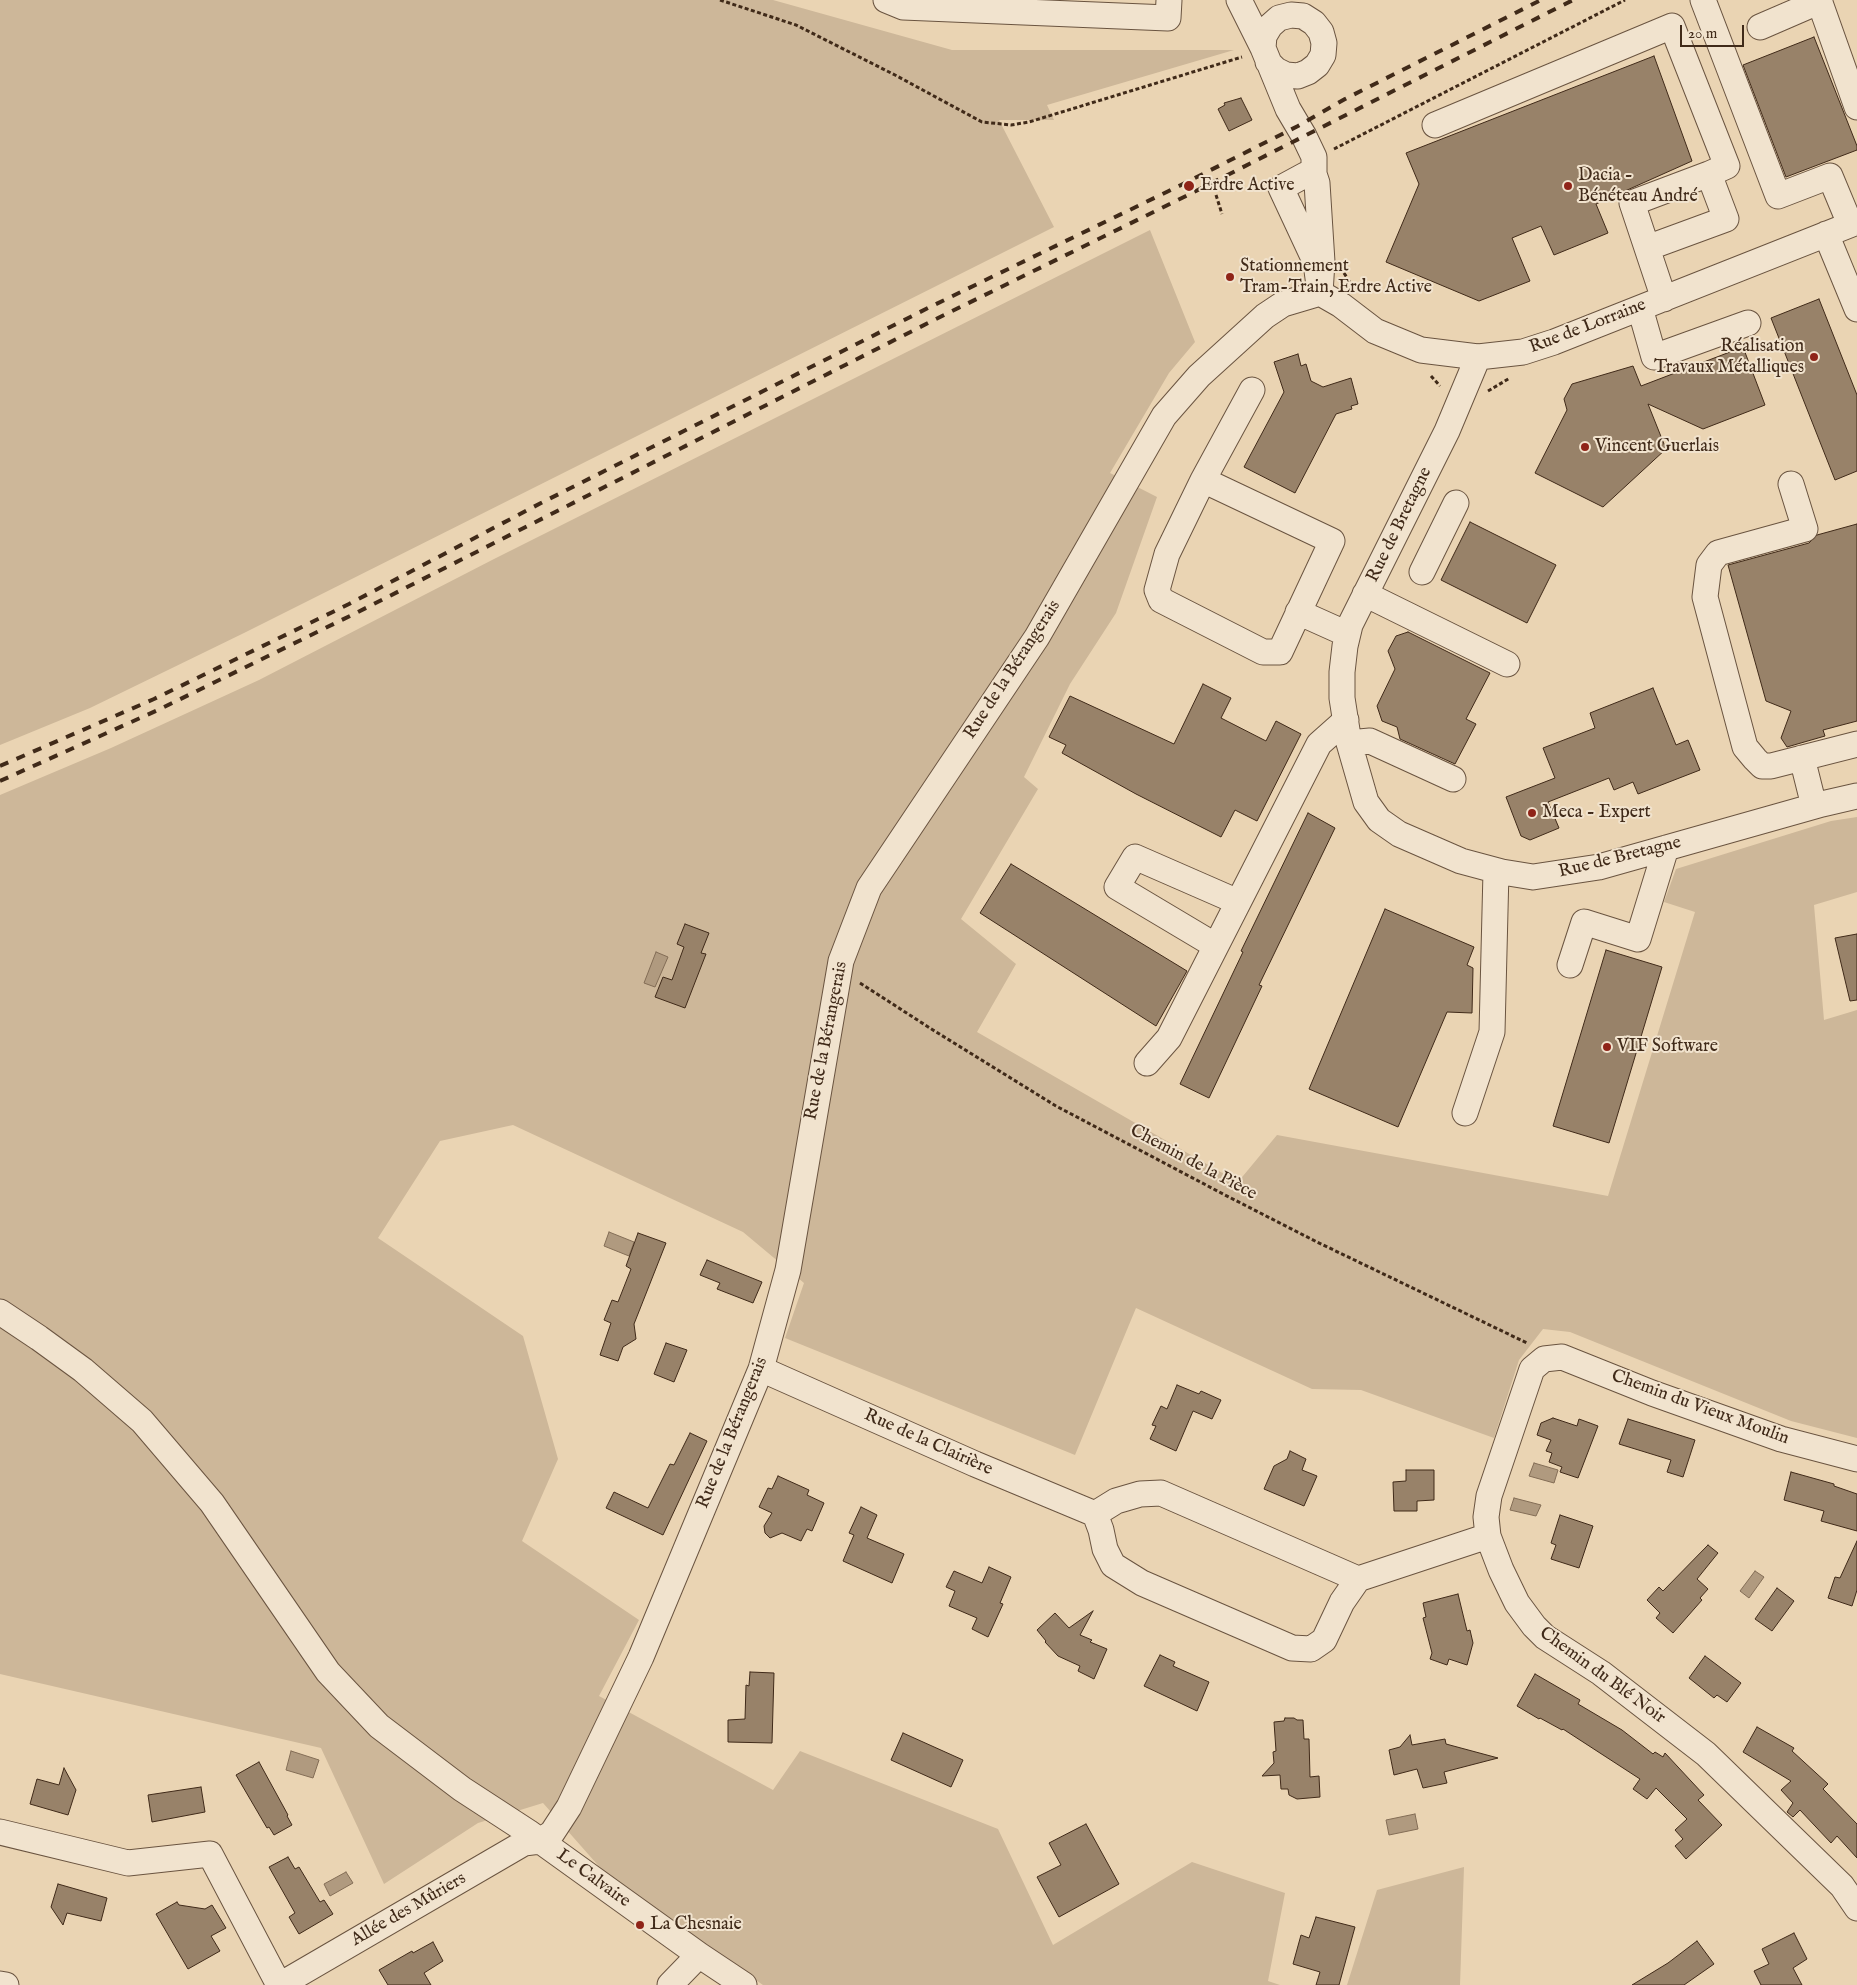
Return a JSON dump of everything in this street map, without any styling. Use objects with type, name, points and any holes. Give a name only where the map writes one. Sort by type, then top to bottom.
[{"type":"street","points":[[886,0],[903,7],[926,4],[1168,18],[1169,0]]},
{"type":"street","points":[[1239,0],[1312,158],[1317,183],[1322,262],[1320,292]]},
{"type":"street","points":[[1702,0],[1778,196],[1830,176],[1854,223]]},
{"type":"street","points":[[1760,27],[1820,1],[1857,107]]},
{"type":"street","points":[[1435,125],[1672,26],[1727,166],[1632,203],[1664,299]]},
{"type":"street","points":[[1312,158],[1304,175],[1281,188],[1316,263],[1320,292]]},
{"type":"street","points":[[1647,248],[1726,219],[1709,174]]},
{"type":"street","name":"Rue de Lorraine","points":[[1320,292],[1341,305],[1375,332],[1421,350],[1478,357],[1523,352],[1554,342],[1854,223]]},
{"type":"street","points":[[1826,234],[1854,293]]},
{"type":"street","name":"Rue de la Bérangerais","points":[[540,1841],[552,1833],[569,1807],[641,1657],[761,1369],[788,1270],[841,961],[869,888],[1037,637],[1164,416],[1199,376],[1264,316],[1283,304],[1320,292]]},
{"type":"street","points":[[1640,308],[1654,357],[1748,324]]},
{"type":"street","name":"Rue de Bretagne","points":[[1478,357],[1447,430],[1365,594],[1348,634],[1342,672],[1342,698],[1348,731],[1366,802],[1379,820],[1399,834],[1460,861],[1496,871],[1534,878],[1599,867],[1814,806],[1857,796]]},
{"type":"street","points":[[1203,480],[1332,541],[1280,652],[1263,652],[1161,600],[1157,590],[1167,554],[1203,480],[1252,390]]},
{"type":"street","points":[[1791,484],[1805,528],[1718,553],[1709,565],[1705,597],[1745,747],[1762,766],[1771,766],[1857,744]]},
{"type":"street","points":[[1422,572],[1456,503]]},
{"type":"street","points":[[1402,522],[1438,540]]},
{"type":"street","points":[[1365,594],[1507,664]]},
{"type":"street","points":[[1298,612],[1348,634]]},
{"type":"street","points":[[1147,1063],[1169,1038],[1319,744],[1348,731],[1453,779]]},
{"type":"street","points":[[1802,758],[1814,806]]},
{"type":"street","points":[[1570,965],[1584,922],[1638,938],[1666,848]]},
{"type":"street","points":[[1216,946],[1117,887],[1135,857],[1238,902]]},
{"type":"street","points":[[1465,1114],[1492,1032],[1496,871]]},
{"type":"street","name":"Le Calvaire","points":[[0,1312],[83,1370],[142,1421],[212,1503],[328,1672],[379,1726],[462,1789],[540,1841],[744,1985]]},
{"type":"street","name":"Chemin du Vieux Moulin","points":[[1544,1359],[1562,1357],[1652,1393],[1781,1439],[1857,1459]]},
{"type":"street","name":"Chemin du Blé Noir","points":[[1544,1359],[1532,1369],[1489,1496],[1486,1517],[1488,1536],[1517,1603],[1545,1637],[1601,1673],[1706,1754],[1842,1886],[1857,1908]]},
{"type":"street","name":"Rue de la Clairière","points":[[761,1369],[975,1464],[1095,1514]]},
{"type":"street","points":[[1358,1579],[1161,1493],[1140,1494],[1116,1502],[1095,1514],[1105,1549],[1113,1565],[1142,1582],[1292,1648],[1311,1649],[1324,1640],[1342,1602],[1358,1579],[1488,1536]]},
{"type":"street","points":[[0,1832],[128,1863],[210,1854],[280,1985]]},
{"type":"street","name":"Allée des Mûriers","points":[[280,1985],[524,1843],[540,1841]]},
{"type":"street","points":[[670,1985],[699,1955]]},
{"type":"street","points":[[0,1984],[6,1985]]},
{"type":"path","points":[[720,0],[796,25],[982,122],[1011,125],[1029,122],[1228,62],[1265,55]]},
{"type":"path","points":[[1312,158],[1625,0]]},
{"type":"path","points":[[1216,195],[1222,214]]},
{"type":"path","name":"Chemin de la Pièce","points":[[838,975],[860,984],[1056,1106],[1300,1234],[1530,1344],[1544,1359]]},
{"type":"shaded area","points":[[0,0],[773,0],[952,50],[1234,50],[1047,105],[1054,120],[999,120],[1054,227],[244,633],[90,708],[0,745]]},
{"type":"shaded area","points":[[1150,230],[1195,342],[1169,373],[1110,473],[1157,497],[1116,613],[1070,684],[1024,777],[1038,789],[961,919],[1016,964],[977,1032],[1238,1182],[1277,1135],[1608,1196],[1695,912],[1664,902],[1676,869],[1831,821],[1857,817],[1857,892],[1814,905],[1824,1020],[1857,1010],[1857,1438],[1791,1421],[1570,1332],[1543,1329],[1519,1360],[1494,1438],[1361,1390],[1312,1389],[1136,1308],[1075,1455],[785,1338],[804,1283],[743,1232],[513,1125],[440,1141],[378,1238],[523,1336],[558,1459],[522,1541],[639,1620],[599,1696],[773,1790],[800,1751],[998,1829],[1053,1945],[1192,1862],[1285,1893],[1268,1981],[1280,1985],[763,1985],[611,1880],[543,1803],[478,1823],[384,1884],[321,1748],[0,1674],[0,795],[111,748],[259,680],[494,559]]},
{"type":"shaded area","points":[[656,952],[668,957],[655,987],[644,983]]},
{"type":"shaded area","points":[[609,1232],[634,1242],[629,1256],[604,1246]]},
{"type":"shaded area","points":[[1534,1463],[1558,1470],[1554,1483],[1529,1476]]},
{"type":"shaded area","points":[[1514,1498],[1541,1505],[1536,1516],[1510,1510]]},
{"type":"shaded area","points":[[1755,1571],[1764,1577],[1749,1598],[1740,1591]]},
{"type":"shaded area","points":[[291,1751],[319,1760],[313,1778],[286,1770]]},
{"type":"shaded area","points":[[1415,1814],[1418,1829],[1389,1835],[1386,1820]]},
{"type":"shaded area","points":[[1464,1867],[1460,1985],[1347,1985],[1377,1890]]},
{"type":"shaded area","points":[[346,1872],[353,1883],[330,1896],[324,1884]]},
{"type":"building","points":[[1814,37],[1857,150],[1786,177],[1743,65]]},
{"type":"building","points":[[1654,56],[1692,161],[1596,204],[1608,233],[1554,255],[1541,226],[1512,238],[1530,281],[1479,301],[1386,262],[1419,184],[1406,153]]},
{"type":"building","points":[[1241,98],[1252,120],[1229,131],[1218,109],[1225,105],[1224,103]]},
{"type":"building","name":"Réalisation Travaux Métalliques","points":[[1819,299],[1857,395],[1857,471],[1835,480],[1771,318]]},
{"type":"building","points":[[1743,347],[1765,405],[1703,429],[1648,404],[1666,449],[1603,507],[1535,473],[1567,410],[1564,399],[1572,384],[1633,366],[1641,386]]},
{"type":"building","points":[[1298,354],[1301,366],[1306,364],[1311,381],[1323,387],[1351,378],[1358,404],[1351,406],[1352,409],[1336,414],[1295,493],[1244,467],[1284,392],[1274,362]]},
{"type":"building","points":[[1470,522],[1556,565],[1527,623],[1441,580]]},
{"type":"building","points":[[1857,524],[1857,721],[1823,730],[1825,736],[1787,747],[1781,738],[1791,711],[1766,701],[1728,565],[1809,543],[1817,535]]},
{"type":"building","points":[[1408,632],[1490,673],[1466,719],[1476,724],[1455,764],[1400,739],[1397,727],[1382,721],[1377,706],[1395,669],[1388,651],[1396,636]]},
{"type":"building","points":[[1203,684],[1231,698],[1221,718],[1266,741],[1276,721],[1301,734],[1257,821],[1235,810],[1221,837],[1136,794],[1062,753],[1066,745],[1049,737],[1070,696],[1174,744]]},
{"type":"building","points":[[1653,688],[1676,745],[1688,740],[1700,770],[1638,794],[1633,782],[1614,790],[1609,778],[1548,802],[1559,828],[1530,840],[1521,836],[1506,797],[1555,778],[1543,748],[1595,728],[1590,713]]},
{"type":"building","points":[[1308,813],[1335,828],[1259,985],[1262,986],[1209,1098],[1180,1084],[1243,952],[1241,951]]},
{"type":"building","points":[[1011,864],[1187,971],[1156,1026],[980,913]]},
{"type":"building","points":[[1385,909],[1474,947],[1467,965],[1473,968],[1472,1013],[1447,1012],[1398,1127],[1309,1089]]},
{"type":"building","points":[[685,924],[709,933],[701,953],[706,954],[685,1008],[655,997],[663,977],[672,980],[684,947],[677,944]]},
{"type":"building","points":[[1857,934],[1857,1000],[1850,1001],[1835,938]]},
{"type":"building","name":"VIF Software","points":[[1606,950],[1662,967],[1609,1143],[1553,1126]]},
{"type":"building","points":[[638,1233],[666,1243],[634,1324],[636,1339],[623,1347],[618,1361],[600,1355],[611,1323],[604,1320],[612,1300],[618,1302],[631,1269],[626,1266]]},
{"type":"building","points":[[707,1260],[762,1282],[753,1303],[717,1289],[720,1283],[700,1275]]},
{"type":"building","points":[[666,1343],[687,1350],[674,1382],[654,1374]]},
{"type":"building","points":[[1177,1385],[1199,1394],[1201,1391],[1221,1400],[1212,1419],[1193,1411],[1176,1451],[1150,1439],[1156,1426],[1152,1425],[1161,1406],[1167,1409]]},
{"type":"building","points":[[1553,1418],[1577,1426],[1579,1419],[1598,1426],[1578,1478],[1560,1472],[1562,1467],[1549,1462],[1552,1453],[1546,1451],[1551,1440],[1537,1435],[1541,1423]]},
{"type":"building","points":[[1628,1419],[1695,1440],[1683,1477],[1667,1472],[1671,1460],[1619,1444]]},
{"type":"building","points":[[690,1433],[707,1441],[663,1535],[606,1508],[614,1492],[648,1508],[670,1464],[674,1465]]},
{"type":"building","points":[[1290,1451],[1306,1459],[1302,1470],[1317,1476],[1304,1506],[1264,1489],[1274,1466],[1287,1459]]},
{"type":"building","points":[[1406,1470],[1434,1470],[1434,1500],[1417,1501],[1417,1511],[1394,1511],[1393,1482],[1406,1481]]},
{"type":"building","points":[[1791,1472],[1834,1484],[1834,1486],[1857,1494],[1857,1531],[1821,1521],[1824,1511],[1784,1500]]},
{"type":"building","points":[[778,1476],[809,1490],[807,1495],[824,1503],[812,1531],[807,1529],[801,1541],[782,1533],[770,1538],[765,1533],[764,1526],[772,1513],[759,1507],[768,1488],[772,1489]]},
{"type":"building","points":[[861,1507],[877,1515],[867,1538],[904,1554],[892,1583],[843,1561],[854,1535],[849,1533]]},
{"type":"building","points":[[1560,1515],[1593,1526],[1579,1568],[1551,1559],[1556,1545],[1551,1543]]},
{"type":"building","points":[[1857,1541],[1857,1590],[1852,1606],[1828,1598],[1835,1577],[1840,1578]]},
{"type":"building","points":[[1708,1545],[1718,1553],[1697,1579],[1708,1589],[1700,1598],[1702,1600],[1673,1633],[1656,1618],[1660,1613],[1647,1600],[1659,1587],[1663,1591]]},
{"type":"building","points":[[989,1567],[1011,1577],[1000,1603],[1003,1604],[988,1637],[972,1629],[977,1618],[949,1606],[955,1591],[946,1587],[954,1571],[982,1583]]},
{"type":"building","points":[[1777,1588],[1794,1601],[1772,1631],[1755,1619]]},
{"type":"building","points":[[1458,1594],[1467,1631],[1470,1630],[1473,1643],[1467,1665],[1449,1659],[1447,1665],[1430,1659],[1432,1653],[1423,1618],[1426,1617],[1423,1603]]},
{"type":"building","points":[[1093,1611],[1080,1635],[1092,1640],[1090,1642],[1107,1649],[1094,1679],[1078,1671],[1080,1666],[1058,1656],[1037,1630],[1055,1613],[1069,1628]]},
{"type":"building","points":[[1160,1655],[1175,1662],[1173,1666],[1209,1682],[1197,1711],[1144,1686]]},
{"type":"building","points":[[1705,1656],[1741,1683],[1727,1702],[1717,1695],[1714,1698],[1689,1678]]},
{"type":"building","points":[[750,1672],[774,1673],[772,1743],[728,1742],[728,1720],[745,1719],[746,1685],[749,1686]]},
{"type":"building","points":[[1535,1674],[1580,1700],[1578,1704],[1622,1730],[1653,1754],[1655,1752],[1663,1757],[1665,1753],[1704,1795],[1698,1800],[1722,1825],[1686,1859],[1675,1846],[1683,1839],[1675,1830],[1687,1819],[1656,1788],[1647,1799],[1633,1789],[1640,1779],[1563,1729],[1539,1719],[1517,1706]]},
{"type":"building","points":[[1285,1718],[1303,1720],[1304,1739],[1309,1739],[1310,1777],[1319,1776],[1320,1797],[1297,1799],[1289,1795],[1288,1789],[1281,1789],[1280,1775],[1262,1776],[1274,1763],[1273,1752],[1276,1751],[1274,1722],[1284,1721]]},
{"type":"building","points":[[1757,1727],[1794,1748],[1792,1751],[1828,1784],[1823,1789],[1857,1824],[1857,1858],[1837,1836],[1831,1843],[1800,1810],[1793,1817],[1787,1812],[1793,1803],[1781,1790],[1791,1781],[1743,1752]]},
{"type":"building","points":[[903,1733],[963,1760],[951,1787],[891,1760]]},
{"type":"building","points":[[1410,1735],[1412,1745],[1445,1739],[1446,1744],[1498,1758],[1444,1772],[1447,1783],[1423,1788],[1417,1769],[1394,1775],[1389,1750],[1400,1747]]},
{"type":"building","points":[[259,1762],[292,1825],[274,1835],[269,1827],[267,1828],[236,1775]]},
{"type":"building","points":[[64,1768],[76,1790],[68,1815],[30,1804],[37,1779],[59,1785]]},
{"type":"building","points":[[201,1787],[205,1812],[152,1822],[148,1795]]},
{"type":"building","points":[[1086,1824],[1119,1884],[1059,1917],[1037,1877],[1061,1865],[1049,1843]]},
{"type":"building","points":[[288,1857],[295,1869],[299,1867],[320,1902],[324,1900],[333,1914],[299,1934],[289,1917],[295,1913],[269,1867]]},
{"type":"building","points":[[58,1884],[107,1898],[101,1921],[67,1913],[63,1925],[51,1907]]},
{"type":"building","points":[[177,1902],[179,1905],[205,1909],[212,1905],[226,1928],[211,1936],[220,1951],[188,1969],[156,1914]]},
{"type":"building","points":[[1316,1917],[1355,1927],[1339,1985],[1316,1985],[1320,1972],[1293,1964],[1301,1935],[1309,1938]]},
{"type":"building","points":[[1794,1933],[1807,1959],[1793,1968],[1802,1985],[1761,1985],[1754,1971],[1769,1964],[1762,1949]]},
{"type":"building","points":[[1697,1941],[1714,1964],[1684,1985],[1632,1985],[1668,1963]]},
{"type":"building","points":[[433,1942],[443,1961],[424,1973],[431,1985],[388,1985],[379,1970],[412,1951],[413,1953]]},
{"type":"railway","points":[[0,766],[154,699],[349,604],[541,503],[930,307],[1181,185],[1298,126],[1345,99],[1541,0]]},
{"type":"railway","points":[[0,781],[158,710],[356,613],[936,319],[1186,196],[1573,0]]},
{"type":"place","name":"Erdre Active","points":[[1189,186]]},
{"type":"place","name":"Dacia - Bénéteau André","points":[[1568,186]]},
{"type":"place","name":"Stationnement Tram-Train, Erdre Active","points":[[1230,277]]},
{"type":"place","name":"Réalisation Travaux Métalliques","points":[[1814,357]]},
{"type":"place","name":"Vincent Guerlais","points":[[1585,447]]},
{"type":"place","name":"Meca - Expert","points":[[1532,813]]},
{"type":"place","name":"VIF Software","points":[[1607,1047]]},
{"type":"place","name":"La Chesnaie","points":[[640,1925]]}]
